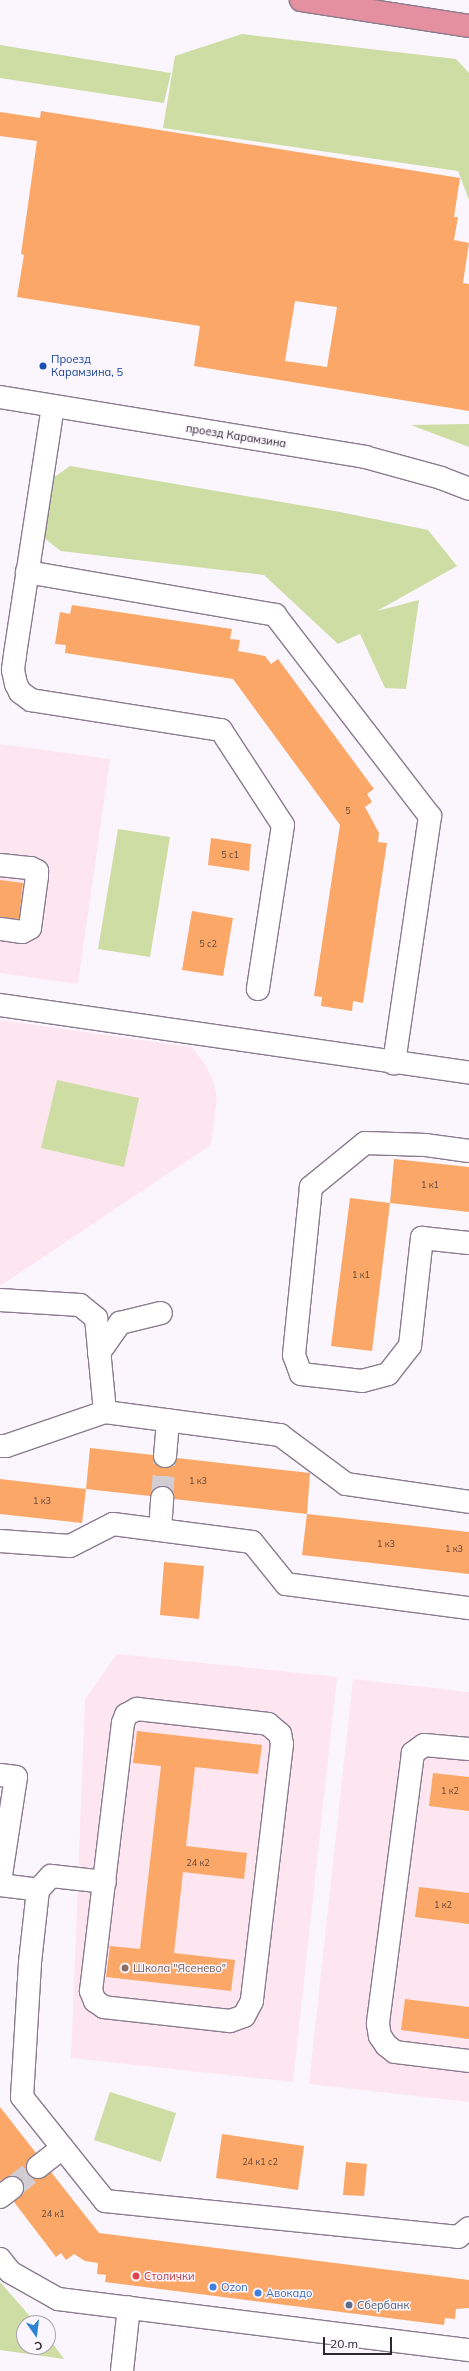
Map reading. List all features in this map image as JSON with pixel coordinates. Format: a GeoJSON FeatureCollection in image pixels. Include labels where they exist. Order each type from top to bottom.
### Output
{"type":"FeatureCollection","features":[{"type":"Feature","properties":{"kind":"highway"},"geometry":{"type":"LineString","coordinates":[[301,0],[469,26]]}},
{"type":"Feature","properties":{"kind":"street","name":"проезд Карамзина"},"geometry":{"type":"LineString","coordinates":[[0,397],[365,457],[441,478],[469,489]]}},
{"type":"Feature","properties":{"kind":"street"},"geometry":{"type":"LineString","coordinates":[[53,406],[27,572],[14,670],[16,684],[20,692],[31,700],[221,730],[283,825],[258,989]]}},
{"type":"Feature","properties":{"kind":"street"},"geometry":{"type":"LineString","coordinates":[[27,572],[275,615],[430,816],[394,1063]]}},
{"type":"Feature","properties":{"kind":"street"},"geometry":{"type":"LineString","coordinates":[[0,865],[31,868],[37,872],[37,876],[30,928],[22,932],[0,929]]}},
{"type":"Feature","properties":{"kind":"street"},"geometry":{"type":"LineString","coordinates":[[0,1005],[469,1074]]}},
{"type":"Feature","properties":{"kind":"street"},"geometry":{"type":"LineString","coordinates":[[469,1151],[426,1146],[365,1143],[311,1188],[294,1355],[301,1374],[362,1381],[388,1374],[410,1346],[422,1238],[469,1243]]}},
{"type":"Feature","properties":{"kind":"street"},"geometry":{"type":"LineString","coordinates":[[0,1300],[80,1305],[96,1318],[105,1412]]}},
{"type":"Feature","properties":{"kind":"street"},"geometry":{"type":"LineString","coordinates":[[99,1353],[120,1323],[161,1313]]}},
{"type":"Feature","properties":{"kind":"street"},"geometry":{"type":"LineString","coordinates":[[0,1446],[6,1446],[105,1412],[280,1435],[346,1484],[469,1502]]}},
{"type":"Feature","properties":{"kind":"street"},"geometry":{"type":"LineString","coordinates":[[165,1456],[168,1420]]}},
{"type":"Feature","properties":{"kind":"street"},"geometry":{"type":"LineString","coordinates":[[160,1530],[162,1498]]}},
{"type":"Feature","properties":{"kind":"street"},"geometry":{"type":"LineString","coordinates":[[0,1540],[70,1546],[113,1524],[252,1542],[286,1584],[469,1608]]}},
{"type":"Feature","properties":{"kind":"street"},"geometry":{"type":"LineString","coordinates":[[137,1710],[268,1724],[276,1728],[280,1734],[282,1744],[252,2001],[244,2016],[230,2021],[104,2007],[95,2000],[91,1991],[92,1979],[105,1882],[123,1722],[126,1716],[137,1710]]}},
{"type":"Feature","properties":{"kind":"street"},"geometry":{"type":"LineString","coordinates":[[469,1749],[424,1745],[413,1753],[378,2024],[380,2036],[386,2045],[395,2052],[469,2061]]}},
{"type":"Feature","properties":{"kind":"street"},"geometry":{"type":"LineString","coordinates":[[0,1775],[16,1777],[0,1883],[38,1890]]}},
{"type":"Feature","properties":{"kind":"street"},"geometry":{"type":"LineString","coordinates":[[105,1882],[51,1876],[38,1890],[30,1963],[22,2098],[105,2201],[458,2237],[469,2228]]}},
{"type":"Feature","properties":{"kind":"street"},"geometry":{"type":"LineString","coordinates":[[38,2167],[62,2148]]}},
{"type":"Feature","properties":{"kind":"street"},"geometry":{"type":"LineString","coordinates":[[0,2259],[10,2272],[58,2299],[469,2350]]}},
{"type":"Feature","properties":{"kind":"street"},"geometry":{"type":"LineString","coordinates":[[122,2371],[129,2307]]}},
{"type":"Feature","properties":{"kind":"shaded area"},"geometry":{"type":"Polygon","coordinates":[[[0,744],[110,759],[78,984],[0,973],[0,744]]]}},
{"type":"Feature","properties":{"kind":"shaded area"},"geometry":{"type":"Polygon","coordinates":[[[0,1020],[192,1047],[206,1066],[213,1080],[217,1098],[211,1145],[0,1286],[0,1020]]]}},
{"type":"Feature","properties":{"kind":"shaded area"},"geometry":{"type":"Polygon","coordinates":[[[117,1654],[337,1677],[293,2082],[71,2058],[85,1699],[117,1654]]]}},
{"type":"Feature","properties":{"kind":"shaded area"},"geometry":{"type":"Polygon","coordinates":[[[353,1679],[469,1692],[469,2102],[309,2084],[353,1679]]]}},
{"type":"Feature","properties":{"kind":"green space"},"geometry":{"type":"Polygon","coordinates":[[[242,34],[456,59],[469,73],[469,200],[458,171],[163,128],[175,56],[242,34]]]}},
{"type":"Feature","properties":{"kind":"green space"},"geometry":{"type":"Polygon","coordinates":[[[0,45],[171,73],[164,103],[0,78],[0,45]]]}},
{"type":"Feature","properties":{"kind":"green space"},"geometry":{"type":"Polygon","coordinates":[[[469,424],[469,447],[411,425],[469,424]]]}},
{"type":"Feature","properties":{"kind":"green space"},"geometry":{"type":"Polygon","coordinates":[[[70,466],[340,512],[428,530],[457,566],[377,611],[419,600],[406,689],[385,688],[360,634],[338,644],[264,575],[61,551],[44,538],[53,478],[70,466]]]}},
{"type":"Feature","properties":{"kind":"green space"},"geometry":{"type":"Polygon","coordinates":[[[118,829],[170,837],[150,957],[98,949],[118,829]]]}},
{"type":"Feature","properties":{"kind":"green space"},"geometry":{"type":"Polygon","coordinates":[[[57,1080],[139,1098],[124,1167],[41,1148],[57,1080]]]}},
{"type":"Feature","properties":{"kind":"green space"},"geometry":{"type":"Polygon","coordinates":[[[110,2092],[176,2113],[161,2162],[94,2140],[110,2092]]]}},
{"type":"Feature","properties":{"kind":"green space"},"geometry":{"type":"Polygon","coordinates":[[[0,2282],[29,2315],[16,2315],[16,2352],[0,2350],[0,2282]]]}},
{"type":"Feature","properties":{"kind":"green space"},"geometry":{"type":"Polygon","coordinates":[[[56,2348],[64,2359],[36,2355],[56,2355],[56,2348]]]}},
{"type":"Feature","properties":{"kind":"building"},"geometry":{"type":"Polygon","coordinates":[[[41,111],[460,178],[454,217],[458,217],[454,240],[469,243],[463,283],[469,284],[469,411],[194,366],[200,326],[17,297],[24,255],[21,254],[37,141],[0,136],[0,112],[40,118],[41,111]],[[295,301],[285,361],[327,367],[337,307],[295,301]]]}},
{"type":"Feature","properties":{"kind":"building"},"geometry":{"type":"Polygon","coordinates":[[[72,605],[232,629],[230,639],[240,640],[238,651],[265,656],[271,664],[278,659],[374,789],[367,794],[372,802],[365,807],[379,833],[378,842],[387,843],[363,1003],[353,1001],[352,1011],[321,1006],[322,997],[314,996],[340,825],[233,679],[65,653],[66,645],[55,644],[60,612],[70,614],[72,605]]]}},
{"type":"Feature","properties":{"kind":"building"},"geometry":{"type":"Polygon","coordinates":[[[211,838],[251,844],[249,871],[208,865],[211,838]]]}},
{"type":"Feature","properties":{"kind":"building"},"geometry":{"type":"Polygon","coordinates":[[[0,880],[23,883],[19,919],[0,917],[0,880]]]}},
{"type":"Feature","properties":{"kind":"building"},"geometry":{"type":"Polygon","coordinates":[[[192,911],[233,918],[223,976],[182,970],[192,911]]]}},
{"type":"Feature","properties":{"kind":"building"},"geometry":{"type":"Polygon","coordinates":[[[394,1159],[469,1167],[469,1212],[390,1203],[394,1159]]]}},
{"type":"Feature","properties":{"kind":"building"},"geometry":{"type":"Polygon","coordinates":[[[350,1198],[390,1203],[372,1351],[331,1346],[350,1198]]]}},
{"type":"Feature","properties":{"kind":"building"},"geometry":{"type":"Polygon","coordinates":[[[90,1448],[153,1455],[154,1462],[164,1468],[171,1467],[177,1458],[310,1473],[307,1514],[174,1499],[173,1492],[163,1486],[156,1487],[150,1496],[86,1489],[90,1448]]]}},
{"type":"Feature","properties":{"kind":"building"},"geometry":{"type":"Polygon","coordinates":[[[0,1479],[86,1489],[82,1523],[0,1514],[0,1479]]]}},
{"type":"Feature","properties":{"kind":"building"},"geometry":{"type":"Polygon","coordinates":[[[307,1514],[469,1532],[469,1574],[302,1555],[307,1514]]]}},
{"type":"Feature","properties":{"kind":"building"},"geometry":{"type":"Polygon","coordinates":[[[164,1562],[204,1566],[199,1619],[160,1615],[164,1562]]]}},
{"type":"Feature","properties":{"kind":"building"},"geometry":{"type":"Polygon","coordinates":[[[137,1731],[262,1745],[258,1774],[195,1767],[186,1846],[247,1853],[244,1879],[183,1872],[174,1953],[235,1960],[231,1991],[106,1977],[110,1946],[140,1949],[161,1766],[133,1763],[137,1731]]]}},
{"type":"Feature","properties":{"kind":"building"},"geometry":{"type":"Polygon","coordinates":[[[433,1773],[469,1777],[469,1811],[429,1806],[433,1773]]]}},
{"type":"Feature","properties":{"kind":"building"},"geometry":{"type":"Polygon","coordinates":[[[419,1887],[469,1893],[469,1924],[415,1917],[419,1887]]]}},
{"type":"Feature","properties":{"kind":"building"},"geometry":{"type":"Polygon","coordinates":[[[405,1999],[469,2007],[469,2039],[401,2030],[405,1999]]]}},
{"type":"Feature","properties":{"kind":"building"},"geometry":{"type":"Polygon","coordinates":[[[0,2107],[36,2153],[26,2163],[28,2174],[33,2178],[39,2179],[51,2172],[99,2233],[469,2280],[469,2308],[456,2309],[455,2319],[445,2318],[444,2325],[105,2282],[106,2275],[97,2274],[98,2263],[85,2261],[74,2254],[66,2260],[61,2253],[56,2257],[14,2202],[24,2193],[22,2180],[11,2176],[0,2181],[0,2107]]]}},
{"type":"Feature","properties":{"kind":"building"},"geometry":{"type":"Polygon","coordinates":[[[222,2134],[304,2146],[298,2190],[216,2178],[222,2134]]]}},
{"type":"Feature","properties":{"kind":"building"},"geometry":{"type":"Polygon","coordinates":[[[346,2162],[367,2164],[364,2196],[343,2195],[346,2162]]]}},
{"type":"Feature","properties":{"kind":"tunnel"},"geometry":{"type":"LineString","coordinates":[[162,1498],[165,1456]]}},
{"type":"Feature","properties":{"kind":"tunnel"},"geometry":{"type":"LineString","coordinates":[[12,2188],[38,2167]]}},
{"type":"Feature","properties":{"kind":"place","name":"Проезд Карамзина, 5"},"geometry":{"type":"Point","coordinates":[43,366]}},
{"type":"Feature","properties":{"kind":"place","name":"Школа \"Ясенево\""},"geometry":{"type":"Point","coordinates":[125,1968]}},
{"type":"Feature","properties":{"kind":"place","name":"Столички"},"geometry":{"type":"Point","coordinates":[136,2276]}},
{"type":"Feature","properties":{"kind":"place","name":"Ozon"},"geometry":{"type":"Point","coordinates":[213,2287]}},
{"type":"Feature","properties":{"kind":"place","name":"Авокадо"},"geometry":{"type":"Point","coordinates":[258,2293]}},
{"type":"Feature","properties":{"kind":"place","name":"Сбербанк"},"geometry":{"type":"Point","coordinates":[349,2305]}}]}
